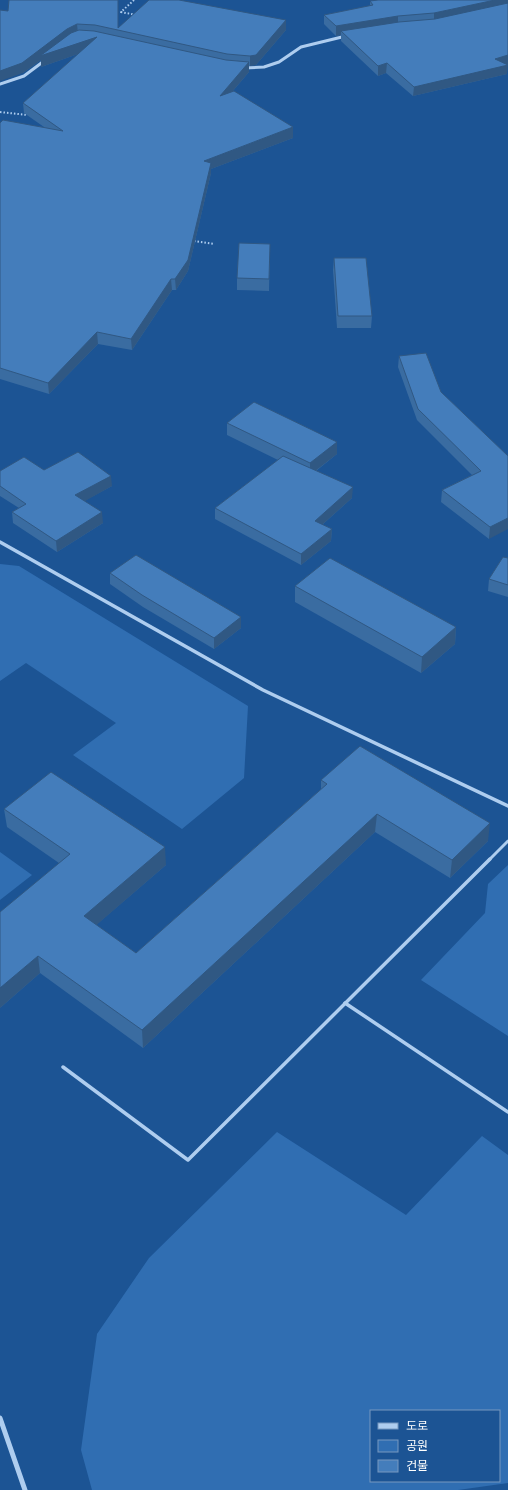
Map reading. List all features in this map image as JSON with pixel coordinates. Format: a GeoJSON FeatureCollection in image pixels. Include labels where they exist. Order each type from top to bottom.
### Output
{"type":"FeatureCollection","features":[{"type":"Feature","properties":{"kind":"street"},"geometry":{"type":"LineString","coordinates":[[242,68],[264,67],[279,62],[301,47],[351,36]]}},
{"type":"Feature","properties":{"kind":"street"},"geometry":{"type":"LineString","coordinates":[[0,84],[24,76],[47,58]]}},
{"type":"Feature","properties":{"kind":"street"},"geometry":{"type":"LineString","coordinates":[[0,542],[263,690],[508,806]]}},
{"type":"Feature","properties":{"kind":"street"},"geometry":{"type":"LineString","coordinates":[[0,1418],[26,1490]]}},
{"type":"Feature","properties":{"kind":"lane"},"geometry":{"type":"LineString","coordinates":[[63,1067],[188,1160],[508,841]]}},
{"type":"Feature","properties":{"kind":"lane"},"geometry":{"type":"LineString","coordinates":[[345,1003],[508,1112]]}},
{"type":"Feature","properties":{"kind":"path"},"geometry":{"type":"LineString","coordinates":[[134,0],[121,12],[143,17]]}},
{"type":"Feature","properties":{"kind":"path"},"geometry":{"type":"LineString","coordinates":[[0,112],[30,115]]}},
{"type":"Feature","properties":{"kind":"path"},"geometry":{"type":"LineString","coordinates":[[191,240],[214,244]]}},
{"type":"Feature","properties":{"kind":"green space"},"geometry":{"type":"Polygon","coordinates":[[[0,564],[19,566],[248,706],[244,778],[182,829],[73,755],[116,723],[26,663],[0,681],[0,564]]]}},
{"type":"Feature","properties":{"kind":"green space"},"geometry":{"type":"Polygon","coordinates":[[[0,852],[32,875],[0,900],[0,852]]]}},
{"type":"Feature","properties":{"kind":"green space"},"geometry":{"type":"Polygon","coordinates":[[[508,865],[508,1036],[421,980],[485,913],[488,884],[508,865]]]}},
{"type":"Feature","properties":{"kind":"green space"},"geometry":{"type":"Polygon","coordinates":[[[277,1132],[406,1215],[482,1136],[508,1155],[508,1483],[458,1490],[92,1490],[81,1450],[97,1334],[149,1258],[277,1132]]]}},
{"type":"Feature","properties":{"kind":"building"},"geometry":{"type":"Polygon","coordinates":[[[9,0],[118,0],[118,28],[149,0],[179,0],[286,20],[256,55],[250,56],[227,54],[95,25],[77,24],[67,29],[22,63],[0,71],[0,10],[8,11],[9,0]]]}},
{"type":"Feature","properties":{"kind":"building"},"geometry":{"type":"Polygon","coordinates":[[[495,0],[434,13],[398,16],[336,26],[324,15],[373,5],[370,1],[495,0]]]}},
{"type":"Feature","properties":{"kind":"building"},"geometry":{"type":"Polygon","coordinates":[[[508,3],[508,55],[495,59],[508,65],[414,87],[387,63],[378,66],[341,31],[399,22],[435,19],[508,3]]]}},
{"type":"Feature","properties":{"kind":"building"},"geometry":{"type":"Polygon","coordinates":[[[79,30],[94,31],[226,60],[249,62],[220,96],[234,91],[293,127],[204,161],[211,163],[188,260],[175,279],[171,279],[131,339],[97,332],[48,383],[0,368],[0,123],[3,120],[63,131],[23,103],[97,37],[40,56],[71,33],[79,30]]]}},
{"type":"Feature","properties":{"kind":"building"},"geometry":{"type":"Polygon","coordinates":[[[239,243],[270,244],[269,279],[237,278],[239,243]]]}},
{"type":"Feature","properties":{"kind":"building"},"geometry":{"type":"Polygon","coordinates":[[[334,258],[366,258],[372,316],[338,316],[334,258]]]}},
{"type":"Feature","properties":{"kind":"building"},"geometry":{"type":"Polygon","coordinates":[[[426,353],[441,392],[508,456],[508,518],[490,527],[442,490],[481,471],[418,409],[399,356],[426,353]]]}},
{"type":"Feature","properties":{"kind":"building"},"geometry":{"type":"Polygon","coordinates":[[[254,402],[337,442],[310,463],[227,423],[254,402]]]}},
{"type":"Feature","properties":{"kind":"building"},"geometry":{"type":"Polygon","coordinates":[[[78,452],[111,476],[75,495],[102,512],[56,541],[12,512],[26,504],[0,486],[0,471],[24,457],[44,470],[78,452]]]}},
{"type":"Feature","properties":{"kind":"building"},"geometry":{"type":"Polygon","coordinates":[[[283,456],[353,487],[315,521],[332,529],[301,554],[215,508],[283,456]]]}},
{"type":"Feature","properties":{"kind":"building"},"geometry":{"type":"Polygon","coordinates":[[[136,555],[241,617],[214,638],[142,595],[110,573],[136,555]]]}},
{"type":"Feature","properties":{"kind":"building"},"geometry":{"type":"Polygon","coordinates":[[[503,557],[508,558],[508,585],[489,579],[503,557]]]}},
{"type":"Feature","properties":{"kind":"building"},"geometry":{"type":"Polygon","coordinates":[[[330,558],[456,627],[422,657],[295,586],[330,558]]]}},
{"type":"Feature","properties":{"kind":"building"},"geometry":{"type":"Polygon","coordinates":[[[360,746],[490,823],[452,860],[377,814],[142,1030],[38,956],[0,988],[0,912],[70,854],[4,809],[51,772],[165,847],[84,916],[136,953],[327,784],[321,780],[360,746]]]}}]}
